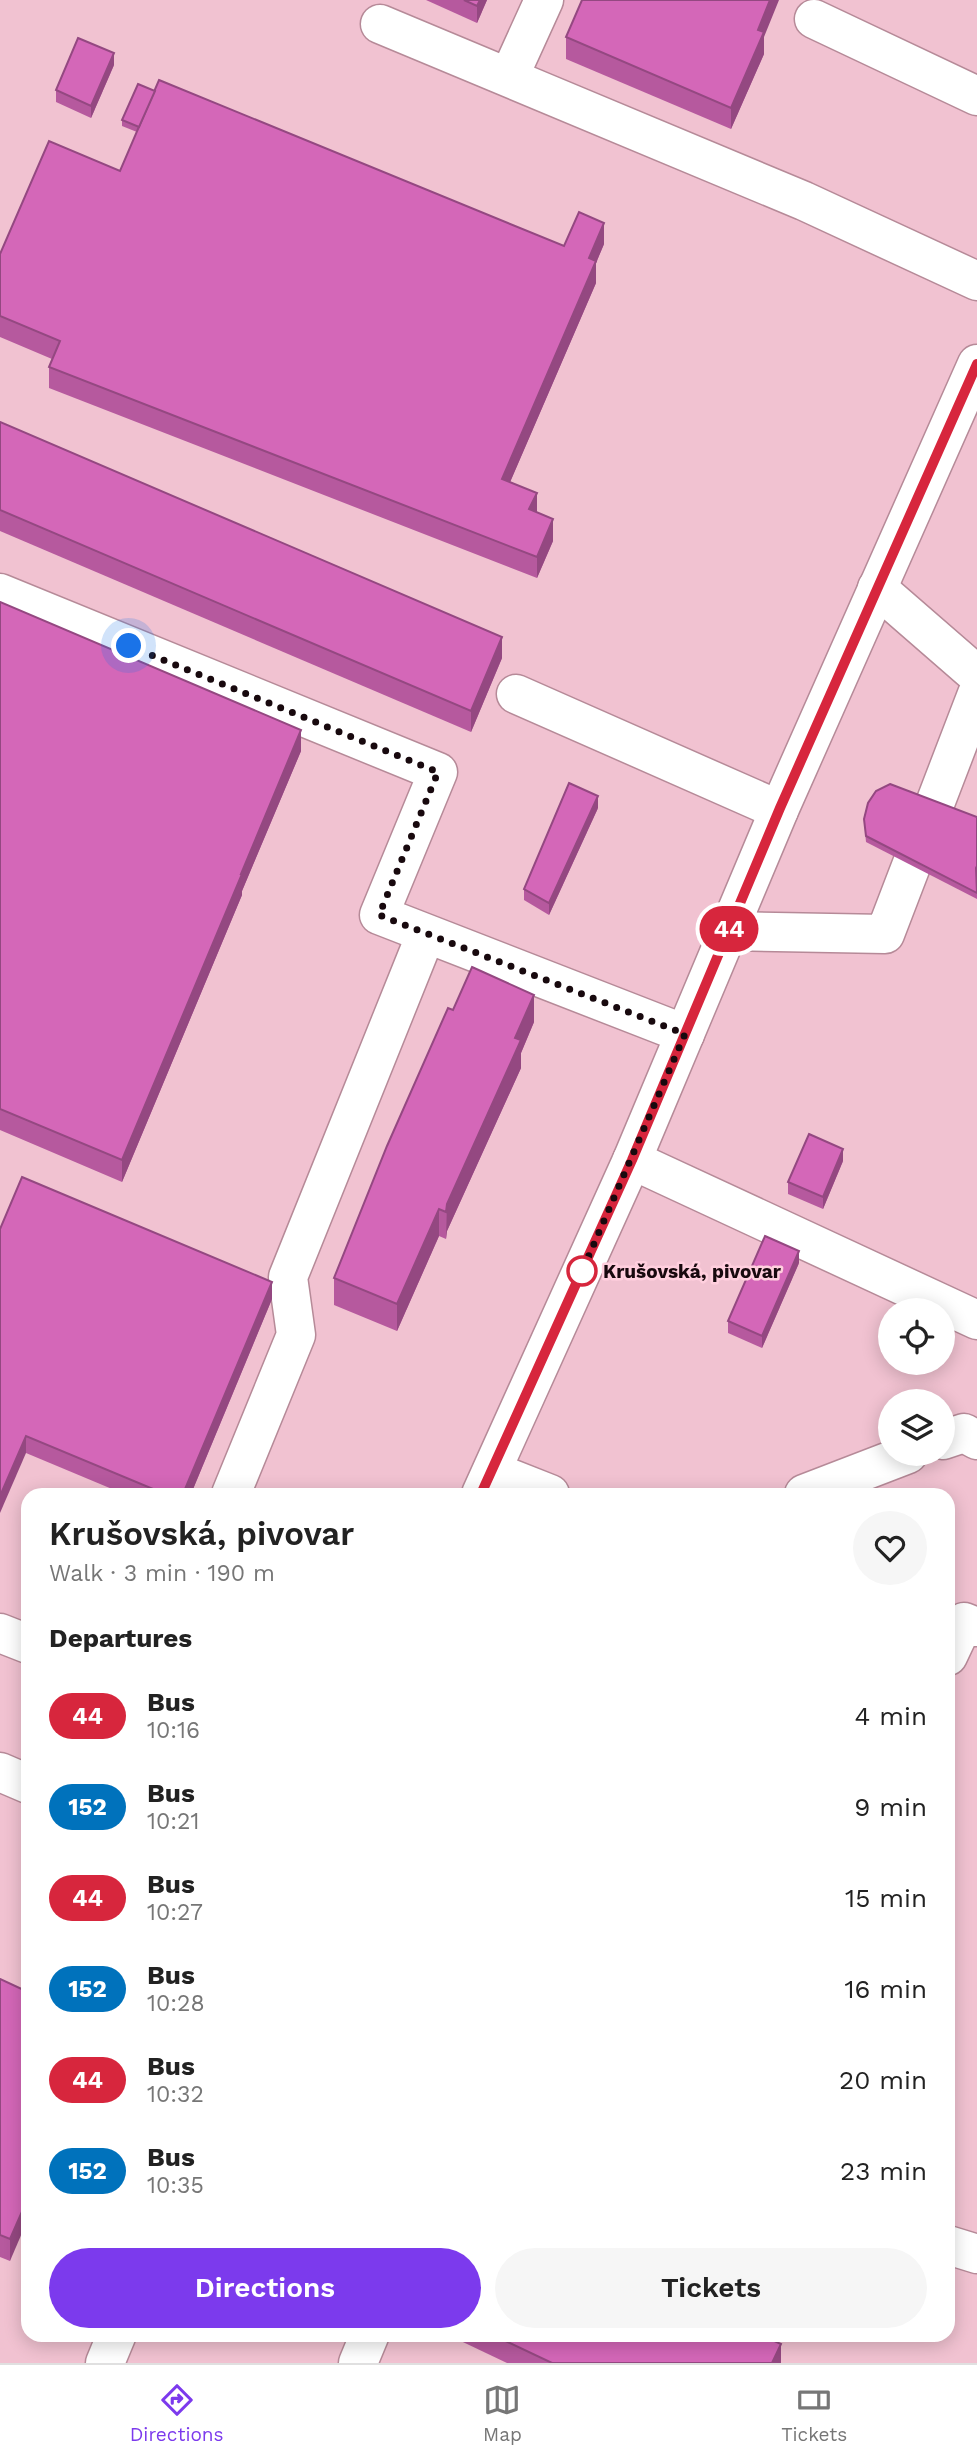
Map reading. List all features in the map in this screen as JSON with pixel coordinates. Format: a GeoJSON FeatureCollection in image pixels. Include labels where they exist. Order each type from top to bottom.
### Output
{"type":"FeatureCollection","features":[{"type":"Feature","properties":{"kind":"main road"},"geometry":{"type":"LineString","coordinates":[[509,77],[544,0]]}},
{"type":"Feature","properties":{"kind":"main road"},"geometry":{"type":"LineString","coordinates":[[814,19],[977,96]]}},
{"type":"Feature","properties":{"kind":"main road"},"geometry":{"type":"LineString","coordinates":[[380,24],[804,201],[977,281]]}},
{"type":"Feature","properties":{"kind":"main road"},"geometry":{"type":"LineString","coordinates":[[516,1488],[487,1483],[632,1160],[779,810],[975,371]]}},
{"type":"Feature","properties":{"kind":"main road"},"geometry":{"type":"LineString","coordinates":[[877,588],[977,675]]}},
{"type":"Feature","properties":{"kind":"main road"},"geometry":{"type":"LineString","coordinates":[[0,593],[438,772],[379,915],[685,1034]]}},
{"type":"Feature","properties":{"kind":"main road"},"geometry":{"type":"LineString","coordinates":[[516,694],[779,810]]}},
{"type":"Feature","properties":{"kind":"main road"},"geometry":{"type":"LineString","coordinates":[[728,931],[886,934],[977,694]]}},
{"type":"Feature","properties":{"kind":"main road"},"geometry":{"type":"LineString","coordinates":[[233,1488],[296,1335],[288,1277],[426,934]]}},
{"type":"Feature","properties":{"kind":"main road"},"geometry":{"type":"LineString","coordinates":[[632,1160],[977,1320]]}},
{"type":"Feature","properties":{"kind":"main road"},"geometry":{"type":"LineString","coordinates":[[955,1436],[964,1433],[977,1440]]}},
{"type":"Feature","properties":{"kind":"main road"},"geometry":{"type":"LineString","coordinates":[[820,1488],[878,1466]]}},
{"type":"Feature","properties":{"kind":"main road"},"geometry":{"type":"LineString","coordinates":[[955,1641],[964,1622],[977,1627]]}},
{"type":"Feature","properties":{"kind":"main road"},"geometry":{"type":"LineString","coordinates":[[0,1633],[21,1641]]}},
{"type":"Feature","properties":{"kind":"main road"},"geometry":{"type":"LineString","coordinates":[[0,1772],[21,1781]]}},
{"type":"Feature","properties":{"kind":"main road"},"geometry":{"type":"LineString","coordinates":[[955,2247],[977,2254]]}},
{"type":"Feature","properties":{"kind":"main road"},"geometry":{"type":"LineString","coordinates":[[105,2363],[114,2342]]}},
{"type":"Feature","properties":{"kind":"main road"},"geometry":{"type":"LineString","coordinates":[[358,2363],[367,2342]]}},
{"type":"Feature","properties":{"kind":"building"},"geometry":{"type":"Polygon","coordinates":[[[464,0],[480,0],[477,6],[464,0]]]}},
{"type":"Feature","properties":{"kind":"building"},"geometry":{"type":"Polygon","coordinates":[[[582,0],[770,0],[758,30],[764,32],[731,108],[566,37],[582,0]]]}},
{"type":"Feature","properties":{"kind":"building"},"geometry":{"type":"Polygon","coordinates":[[[78,38],[114,53],[91,106],[56,90],[78,38]]]}},
{"type":"Feature","properties":{"kind":"building"},"geometry":{"type":"Polygon","coordinates":[[[159,80],[564,246],[579,212],[604,223],[589,258],[596,261],[502,479],[537,493],[529,509],[553,519],[537,557],[49,367],[60,341],[0,316],[0,254],[49,141],[120,171],[159,80]]]}},
{"type":"Feature","properties":{"kind":"building"},"geometry":{"type":"Polygon","coordinates":[[[138,84],[155,91],[139,127],[122,120],[138,84]]]}},
{"type":"Feature","properties":{"kind":"building"},"geometry":{"type":"Polygon","coordinates":[[[0,422],[502,637],[471,711],[0,510],[0,422]]]}},
{"type":"Feature","properties":{"kind":"building"},"geometry":{"type":"Polygon","coordinates":[[[0,602],[301,730],[122,1160],[0,1109],[0,602]]]}},
{"type":"Feature","properties":{"kind":"building"},"geometry":{"type":"Polygon","coordinates":[[[569,783],[598,796],[549,903],[524,889],[569,783]]]}},
{"type":"Feature","properties":{"kind":"building"},"geometry":{"type":"Polygon","coordinates":[[[890,784],[977,817],[977,893],[866,836],[864,819],[868,803],[876,791],[890,784]]]}},
{"type":"Feature","properties":{"kind":"building"},"geometry":{"type":"Polygon","coordinates":[[[472,967],[534,995],[515,1038],[521,1040],[447,1204],[446,1212],[439,1209],[397,1304],[334,1278],[387,1146],[448,1008],[453,1010],[472,967]]]}},
{"type":"Feature","properties":{"kind":"building"},"geometry":{"type":"Polygon","coordinates":[[[809,1134],[843,1149],[823,1197],[788,1182],[809,1134]]]}},
{"type":"Feature","properties":{"kind":"building"},"geometry":{"type":"Polygon","coordinates":[[[22,1177],[272,1282],[186,1488],[151,1488],[26,1436],[0,1496],[0,1229],[22,1177]]]}},
{"type":"Feature","properties":{"kind":"building"},"geometry":{"type":"Polygon","coordinates":[[[765,1236],[799,1251],[762,1336],[728,1321],[765,1236]]]}},
{"type":"Feature","properties":{"kind":"building"},"geometry":{"type":"Polygon","coordinates":[[[0,1979],[21,1989],[21,2214],[10,2239],[0,2235],[0,1979]]]}},
{"type":"Feature","properties":{"kind":"building"},"geometry":{"type":"Polygon","coordinates":[[[508,2342],[781,2344],[772,2363],[552,2363],[508,2342]]]}},
{"type":"Feature","properties":{"kind":"bus line","name":"44"},"geometry":{"type":"LineString","coordinates":[[484,1488],[632,1160],[780,808],[977,364]]}},
{"type":"Feature","properties":{"kind":"place","name":"Krušovská, pivovar"},"geometry":{"type":"Point","coordinates":[582,1271]}},
{"type":"Feature","properties":{"kind":"route"},"geometry":{"type":"LineString","coordinates":[[129,646],[438,772],[379,915],[685,1034],[580,1276],[582,1271]]}}]}
